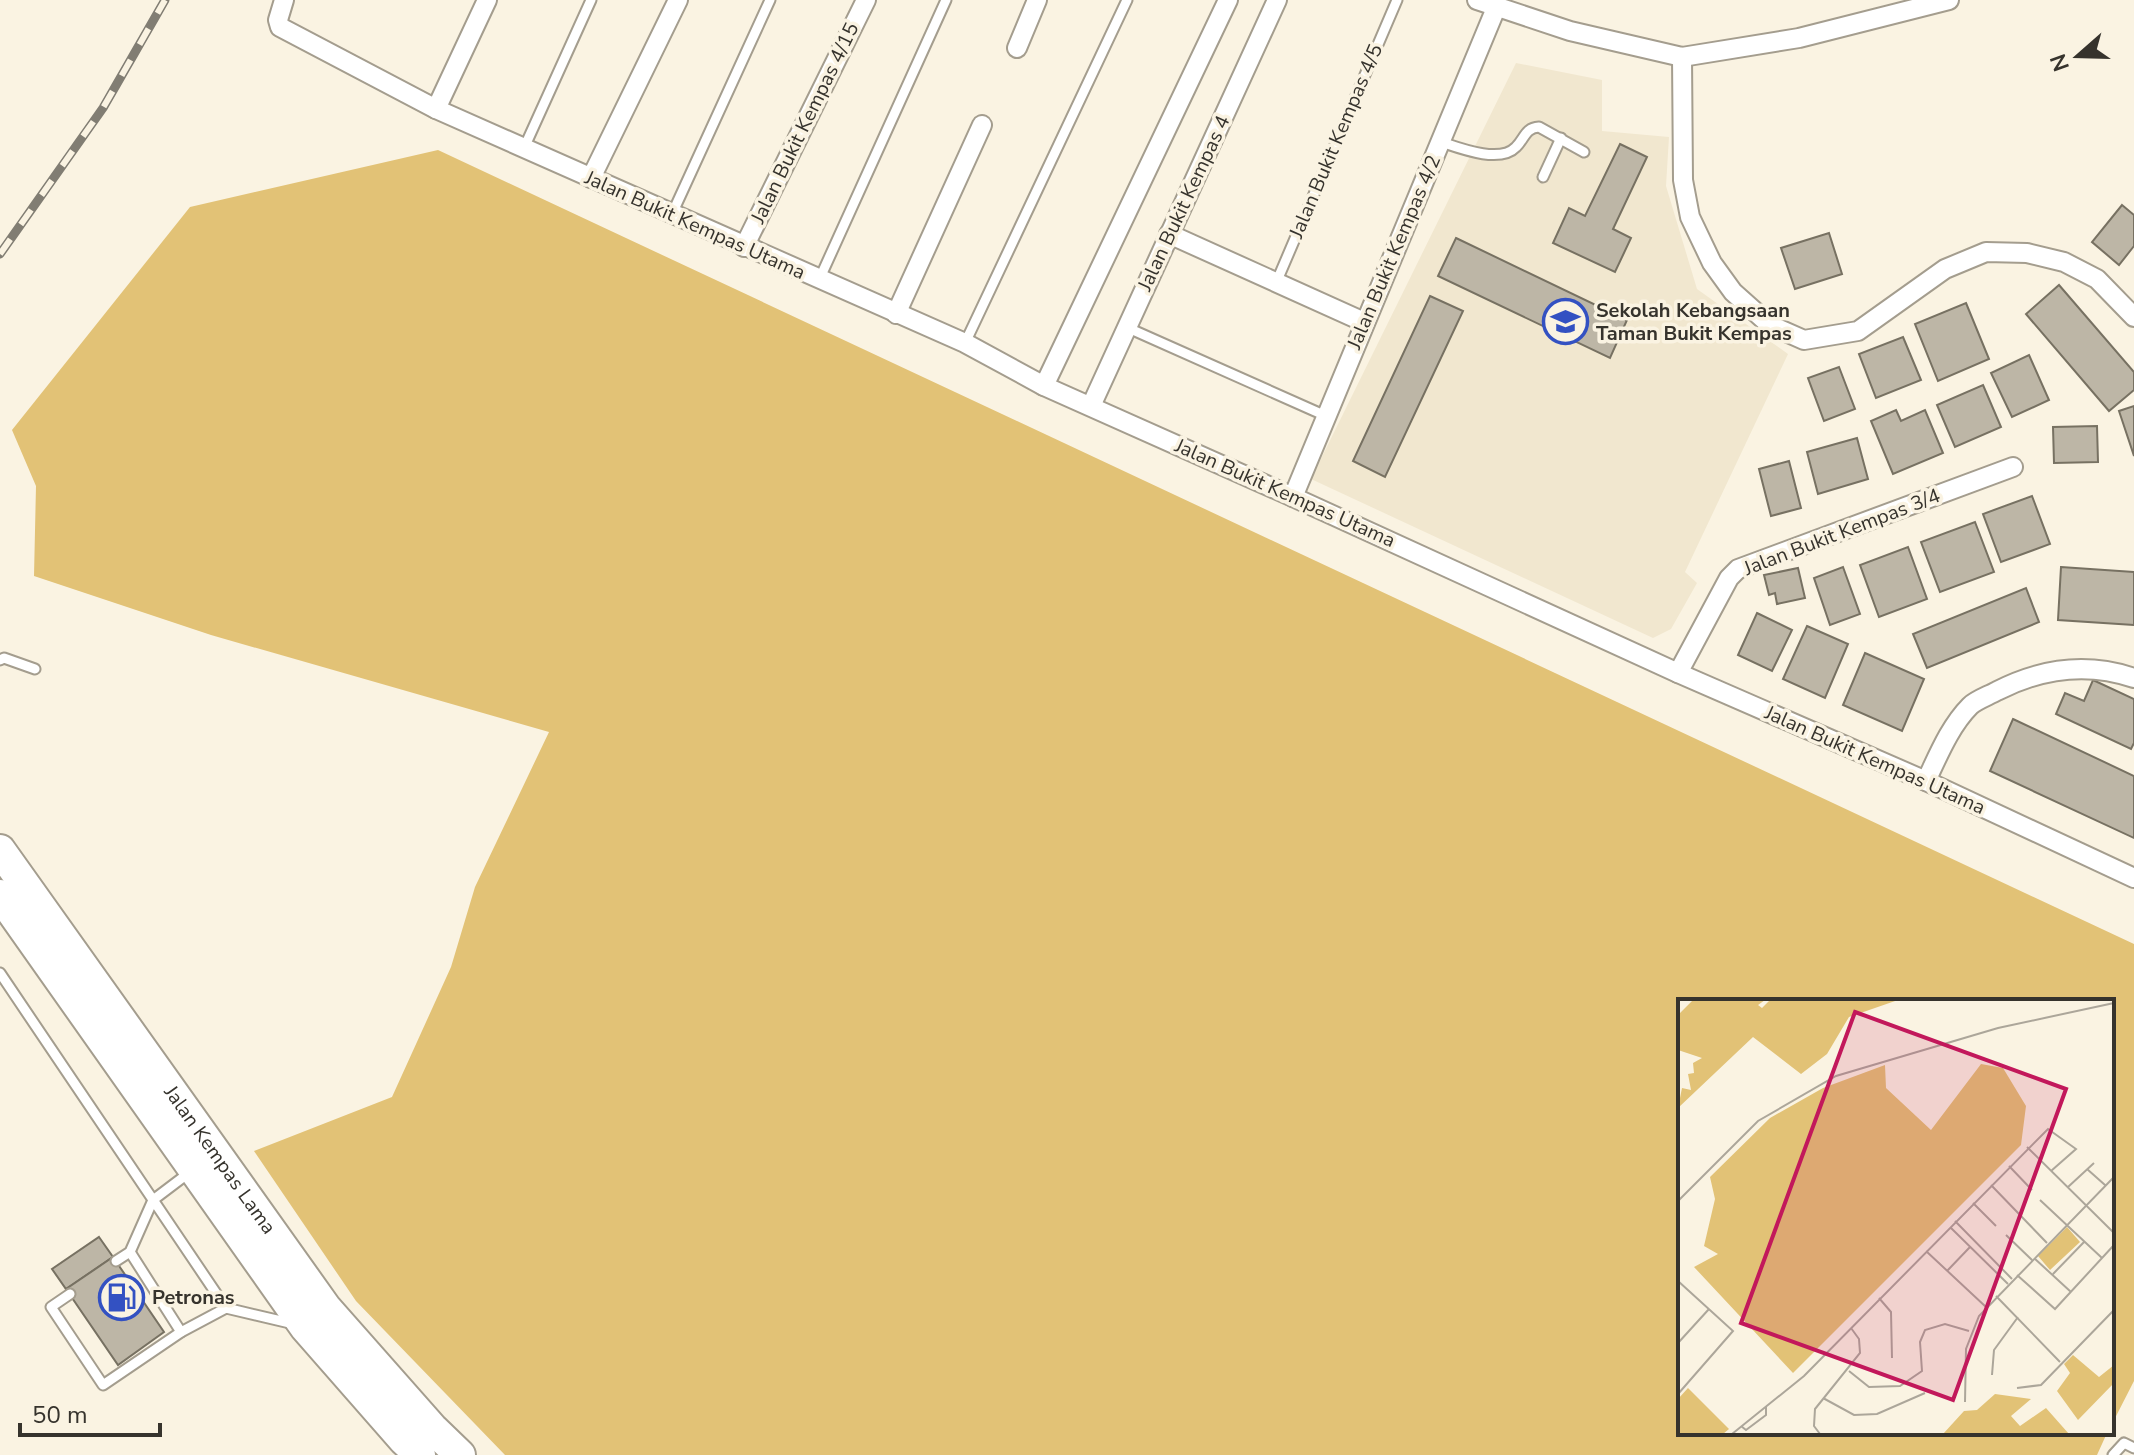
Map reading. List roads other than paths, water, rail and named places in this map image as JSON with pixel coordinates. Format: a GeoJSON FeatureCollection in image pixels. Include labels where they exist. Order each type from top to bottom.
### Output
{"type":"FeatureCollection","features":[{"type":"Feature","properties":{"kind":"main road","name":"Jalan Kempas Lama"},"geometry":{"type":"LineString","coordinates":[[0,850],[326,1308],[432,1428],[460,1455]]}},
{"type":"Feature","properties":{"kind":"main road","name":"Jalan Kempas Lama"},"geometry":{"type":"LineString","coordinates":[[0,895],[305,1327],[420,1455]]}},
{"type":"Feature","properties":{"kind":"street","name":"Jalan Bukit Kempas Utama"},"geometry":{"type":"LineString","coordinates":[[284,0],[278,20],[280,27],[436,109],[965,343],[1044,386],[1678,673],[1926,781],[2134,878]]}},
{"type":"Feature","properties":{"kind":"street"},"geometry":{"type":"LineString","coordinates":[[436,109],[487,0]]}},
{"type":"Feature","properties":{"kind":"street"},"geometry":{"type":"LineString","coordinates":[[591,178],[678,0]]}},
{"type":"Feature","properties":{"kind":"street","name":"Jalan Bukit Kempas 4/15"},"geometry":{"type":"LineString","coordinates":[[744,247],[866,0]]}},
{"type":"Feature","properties":{"kind":"street"},"geometry":{"type":"LineString","coordinates":[[1017,48],[1037,0]]}},
{"type":"Feature","properties":{"kind":"street"},"geometry":{"type":"LineString","coordinates":[[1044,386],[1228,0]]}},
{"type":"Feature","properties":{"kind":"street","name":"Jalan Bukit Kempas 4"},"geometry":{"type":"LineString","coordinates":[[1091,406],[1277,0]]}},
{"type":"Feature","properties":{"kind":"street"},"geometry":{"type":"LineString","coordinates":[[1477,0],[1570,31],[1682,57],[1799,38],[1949,0]]}},
{"type":"Feature","properties":{"kind":"street","name":"Jalan Bukit Kempas 4/2"},"geometry":{"type":"LineString","coordinates":[[1293,497],[1496,8]]}},
{"type":"Feature","properties":{"kind":"street"},"geometry":{"type":"LineString","coordinates":[[1682,57],[1683,180],[1690,217],[1712,263],[1733,292],[1770,325],[1804,340],[1858,331],[1945,269],[1986,252],[2027,253],[2064,262],[2097,279],[2134,317]]}},
{"type":"Feature","properties":{"kind":"street"},"geometry":{"type":"LineString","coordinates":[[896,314],[982,125]]}},
{"type":"Feature","properties":{"kind":"street"},"geometry":{"type":"LineString","coordinates":[[1169,234],[1364,322]]}},
{"type":"Feature","properties":{"kind":"street","name":"Jalan Bukit Kempas 3/4"},"geometry":{"type":"LineString","coordinates":[[1678,673],[1729,578],[1738,569],[2013,467]]}},
{"type":"Feature","properties":{"kind":"street"},"geometry":{"type":"LineString","coordinates":[[1926,781],[1952,730],[1971,705],[2014,683],[2053,669],[2114,671],[2134,678]]}},
{"type":"Feature","properties":{"kind":"lane"},"geometry":{"type":"LineString","coordinates":[[524,148],[591,0]]}},
{"type":"Feature","properties":{"kind":"lane"},"geometry":{"type":"LineString","coordinates":[[672,214],[770,0]]}},
{"type":"Feature","properties":{"kind":"lane"},"geometry":{"type":"LineString","coordinates":[[819,280],[946,0]]}},
{"type":"Feature","properties":{"kind":"lane"},"geometry":{"type":"LineString","coordinates":[[965,343],[1127,0]]}},
{"type":"Feature","properties":{"kind":"lane","name":"Jalan Bukit Kempas 4/5"},"geometry":{"type":"LineString","coordinates":[[1276,283],[1397,0]]}},
{"type":"Feature","properties":{"kind":"lane"},"geometry":{"type":"LineString","coordinates":[[1441,142],[1475,154],[1510,152],[1534,127],[1544,128],[1584,152]]}},
{"type":"Feature","properties":{"kind":"lane"},"geometry":{"type":"LineString","coordinates":[[1543,177],[1561,138]]}},
{"type":"Feature","properties":{"kind":"lane"},"geometry":{"type":"LineString","coordinates":[[1126,327],[1326,416]]}},
{"type":"Feature","properties":{"kind":"lane"},"geometry":{"type":"LineString","coordinates":[[0,660],[4,658],[35,669]]}},
{"type":"Feature","properties":{"kind":"lane"},"geometry":{"type":"LineString","coordinates":[[0,973],[226,1308]]}},
{"type":"Feature","properties":{"kind":"lane"},"geometry":{"type":"LineString","coordinates":[[116,1261],[130,1252],[153,1200],[194,1169]]}},
{"type":"Feature","properties":{"kind":"lane"},"geometry":{"type":"LineString","coordinates":[[130,1252],[181,1332]]}},
{"type":"Feature","properties":{"kind":"lane"},"geometry":{"type":"LineString","coordinates":[[70,1294],[51,1307],[103,1385],[181,1332],[226,1308],[305,1327]]}},
{"type":"Feature","properties":{"kind":"lane"},"geometry":{"type":"LineString","coordinates":[[2113,1455],[2124,1443],[2134,1448]]}},
{"type":"Feature","properties":{"kind":"railway"},"geometry":{"type":"LineString","coordinates":[[0,254],[103,108],[165,0]]}},
{"type":"Feature","properties":{"kind":"place","name":"Sekolah Kebangsaan Taman Bukit Kempas"},"geometry":{"type":"Point","coordinates":[1565,321]}},
{"type":"Feature","properties":{"kind":"place","name":"Petronas"},"geometry":{"type":"Point","coordinates":[121,1297]}}]}
